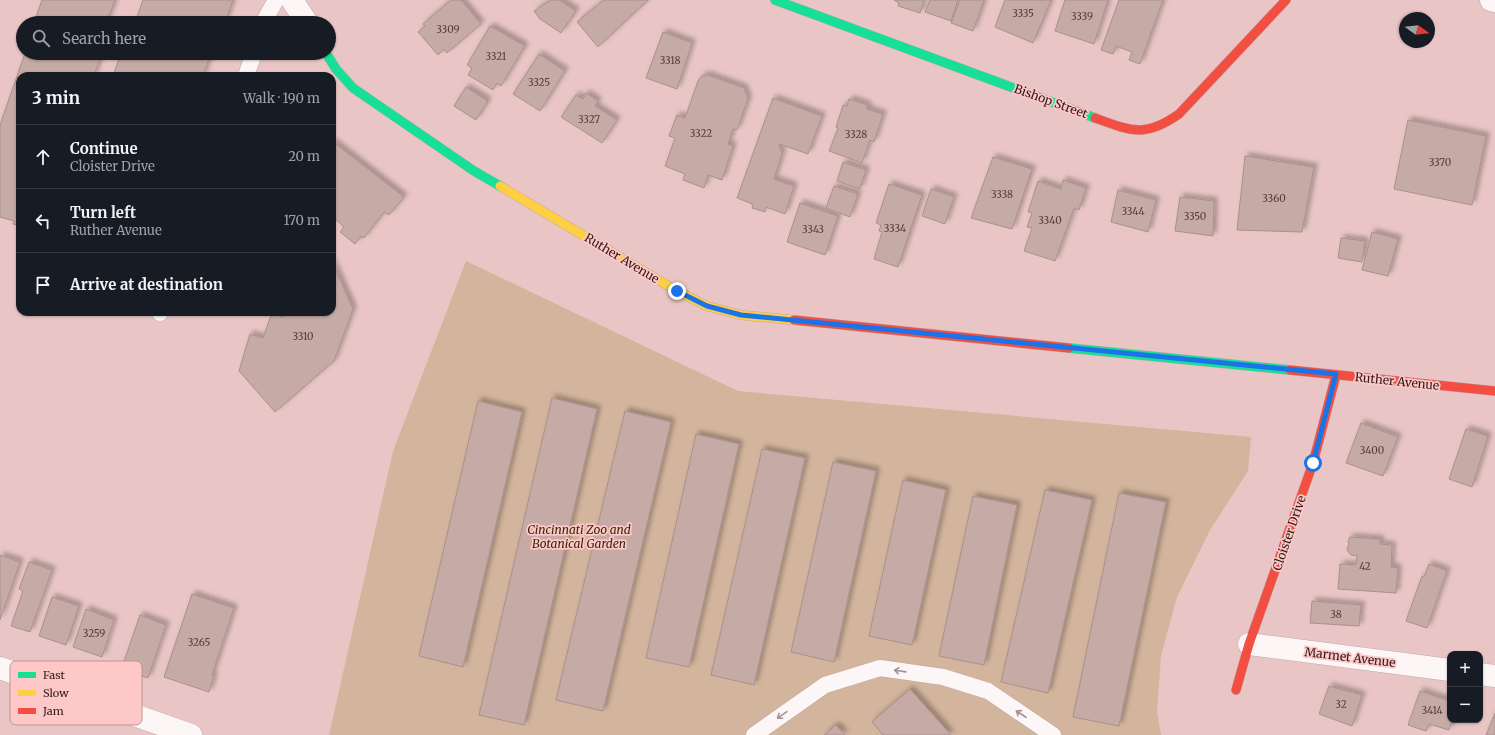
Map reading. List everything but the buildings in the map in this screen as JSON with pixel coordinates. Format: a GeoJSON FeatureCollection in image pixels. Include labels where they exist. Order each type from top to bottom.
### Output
{"type":"FeatureCollection","features":[{"type":"Feature","properties":{"kind":"street"},"geometry":{"type":"LineString","coordinates":[[292,0],[302,16]]}},
{"type":"Feature","properties":{"kind":"street","name":"Bishop Street"},"geometry":{"type":"LineString","coordinates":[[775,0],[1128,130],[1147,130],[1164,125],[1179,114],[1286,0]]}},
{"type":"Feature","properties":{"kind":"street"},"geometry":{"type":"LineString","coordinates":[[1491,0],[1495,1]]}},
{"type":"Feature","properties":{"kind":"street","name":"Ruther Avenue"},"geometry":{"type":"LineString","coordinates":[[330,60],[336,69],[354,88],[474,171],[677,291],[707,306],[741,315],[1495,391]]}},
{"type":"Feature","properties":{"kind":"street","name":"Cloister Drive"},"geometry":{"type":"LineString","coordinates":[[1236,690],[1250,644],[1313,463],[1336,374]]}},
{"type":"Feature","properties":{"kind":"street","name":"Marmet Avenue"},"geometry":{"type":"LineString","coordinates":[[1250,644],[1447,670]]}},
{"type":"Feature","properties":{"kind":"street"},"geometry":{"type":"LineString","coordinates":[[0,668],[10,672]]}},
{"type":"Feature","properties":{"kind":"street"},"geometry":{"type":"LineString","coordinates":[[1483,674],[1495,676]]}},
{"type":"Feature","properties":{"kind":"street"},"geometry":{"type":"LineString","coordinates":[[142,718],[191,735]]}},
{"type":"Feature","properties":{"kind":"lane"},"geometry":{"type":"LineString","coordinates":[[267,16],[276,0]]}},
{"type":"Feature","properties":{"kind":"lane"},"geometry":{"type":"LineString","coordinates":[[247,72],[252,60]]}},
{"type":"Feature","properties":{"kind":"lane"},"geometry":{"type":"LineString","coordinates":[[754,735],[825,685],[880,668],[943,677],[988,691],[1054,735]]}},
{"type":"Feature","properties":{"kind":"green space","name":"Cincinnati Zoo and Botanical Garden"},"geometry":{"type":"Polygon","coordinates":[[[466,261],[738,391],[1251,437],[1248,471],[1210,530],[1177,597],[1161,656],[1157,712],[1161,735],[329,735],[393,451],[466,261]]]}},
{"type":"Feature","properties":{"kind":"traffic: fast"},"geometry":{"type":"LineString","coordinates":[[775,0],[1095,118]]}},
{"type":"Feature","properties":{"kind":"traffic: fast"},"geometry":{"type":"LineString","coordinates":[[330,60],[336,69],[353,88],[474,171],[500,186]]}},
{"type":"Feature","properties":{"kind":"traffic: fast"},"geometry":{"type":"LineString","coordinates":[[1069,348],[1290,370]]}},
{"type":"Feature","properties":{"kind":"traffic: slow"},"geometry":{"type":"LineString","coordinates":[[500,186],[677,291],[707,306],[741,315],[794,320]]}},
{"type":"Feature","properties":{"kind":"traffic: jam"},"geometry":{"type":"LineString","coordinates":[[1095,118],[1128,129],[1138,130],[1157,127],[1167,122],[1179,114],[1286,0]]}},
{"type":"Feature","properties":{"kind":"traffic: jam"},"geometry":{"type":"LineString","coordinates":[[794,320],[1069,348]]}},
{"type":"Feature","properties":{"kind":"traffic: jam"},"geometry":{"type":"LineString","coordinates":[[1290,370],[1495,391]]}},
{"type":"Feature","properties":{"kind":"traffic: jam"},"geometry":{"type":"LineString","coordinates":[[1236,690],[1249,644],[1313,463],[1336,375]]}},
{"type":"Feature","properties":{"kind":"route"},"geometry":{"type":"LineString","coordinates":[[677,291],[707,306],[741,315],[1336,374],[1313,463]]}}]}
